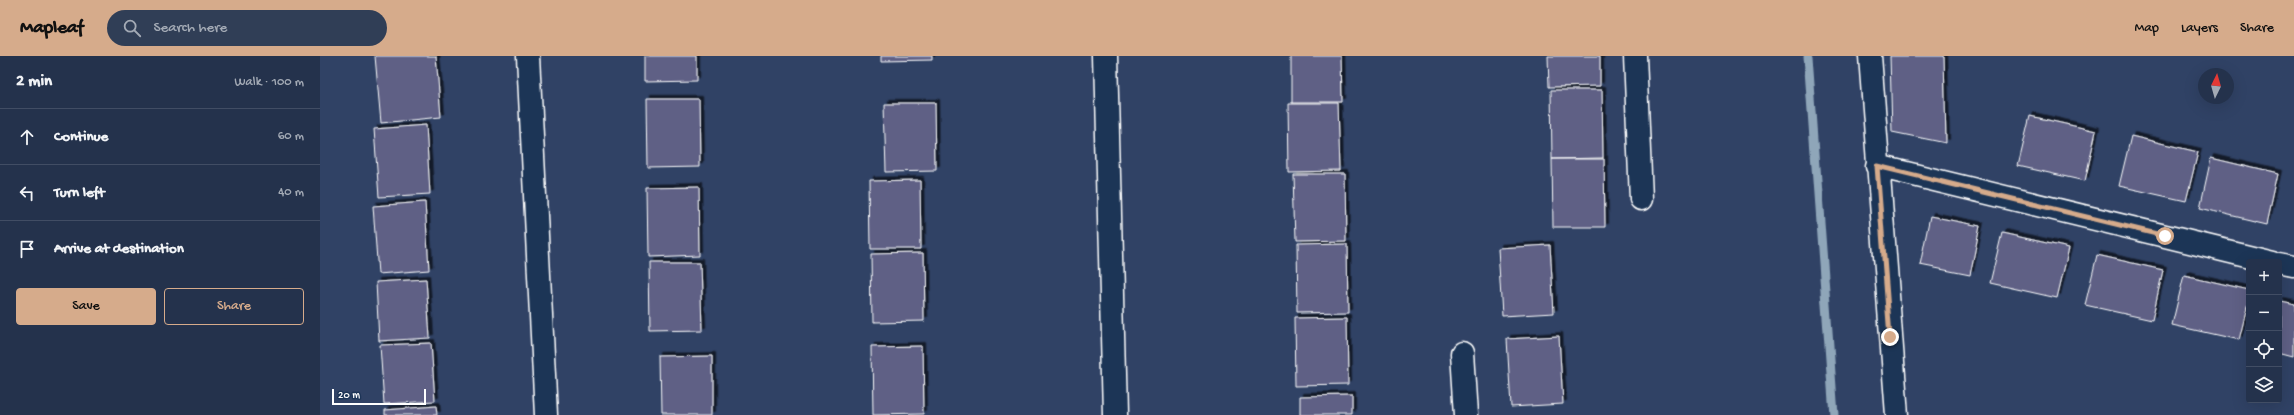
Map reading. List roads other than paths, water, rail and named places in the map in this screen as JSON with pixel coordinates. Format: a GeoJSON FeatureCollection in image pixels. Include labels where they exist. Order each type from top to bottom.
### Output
{"type":"FeatureCollection","features":[{"type":"Feature","properties":{"kind":"street"},"geometry":{"type":"LineString","coordinates":[[528,56],[546,415]]}},
{"type":"Feature","properties":{"kind":"street"},"geometry":{"type":"LineString","coordinates":[[1106,56],[1115,415]]}},
{"type":"Feature","properties":{"kind":"street"},"geometry":{"type":"LineString","coordinates":[[1635,56],[1641,199]]}},
{"type":"Feature","properties":{"kind":"street"},"geometry":{"type":"LineString","coordinates":[[1870,56],[1877,166],[1897,415]]}},
{"type":"Feature","properties":{"kind":"street"},"geometry":{"type":"LineString","coordinates":[[1877,166],[2260,259]]}},
{"type":"Feature","properties":{"kind":"street"},"geometry":{"type":"LineString","coordinates":[[2282,265],[2294,267]]}},
{"type":"Feature","properties":{"kind":"street"},"geometry":{"type":"LineString","coordinates":[[1462,353],[1466,415]]}},
{"type":"Feature","properties":{"kind":"waterway"},"geometry":{"type":"LineString","coordinates":[[1808,56],[1834,415]]}}]}
